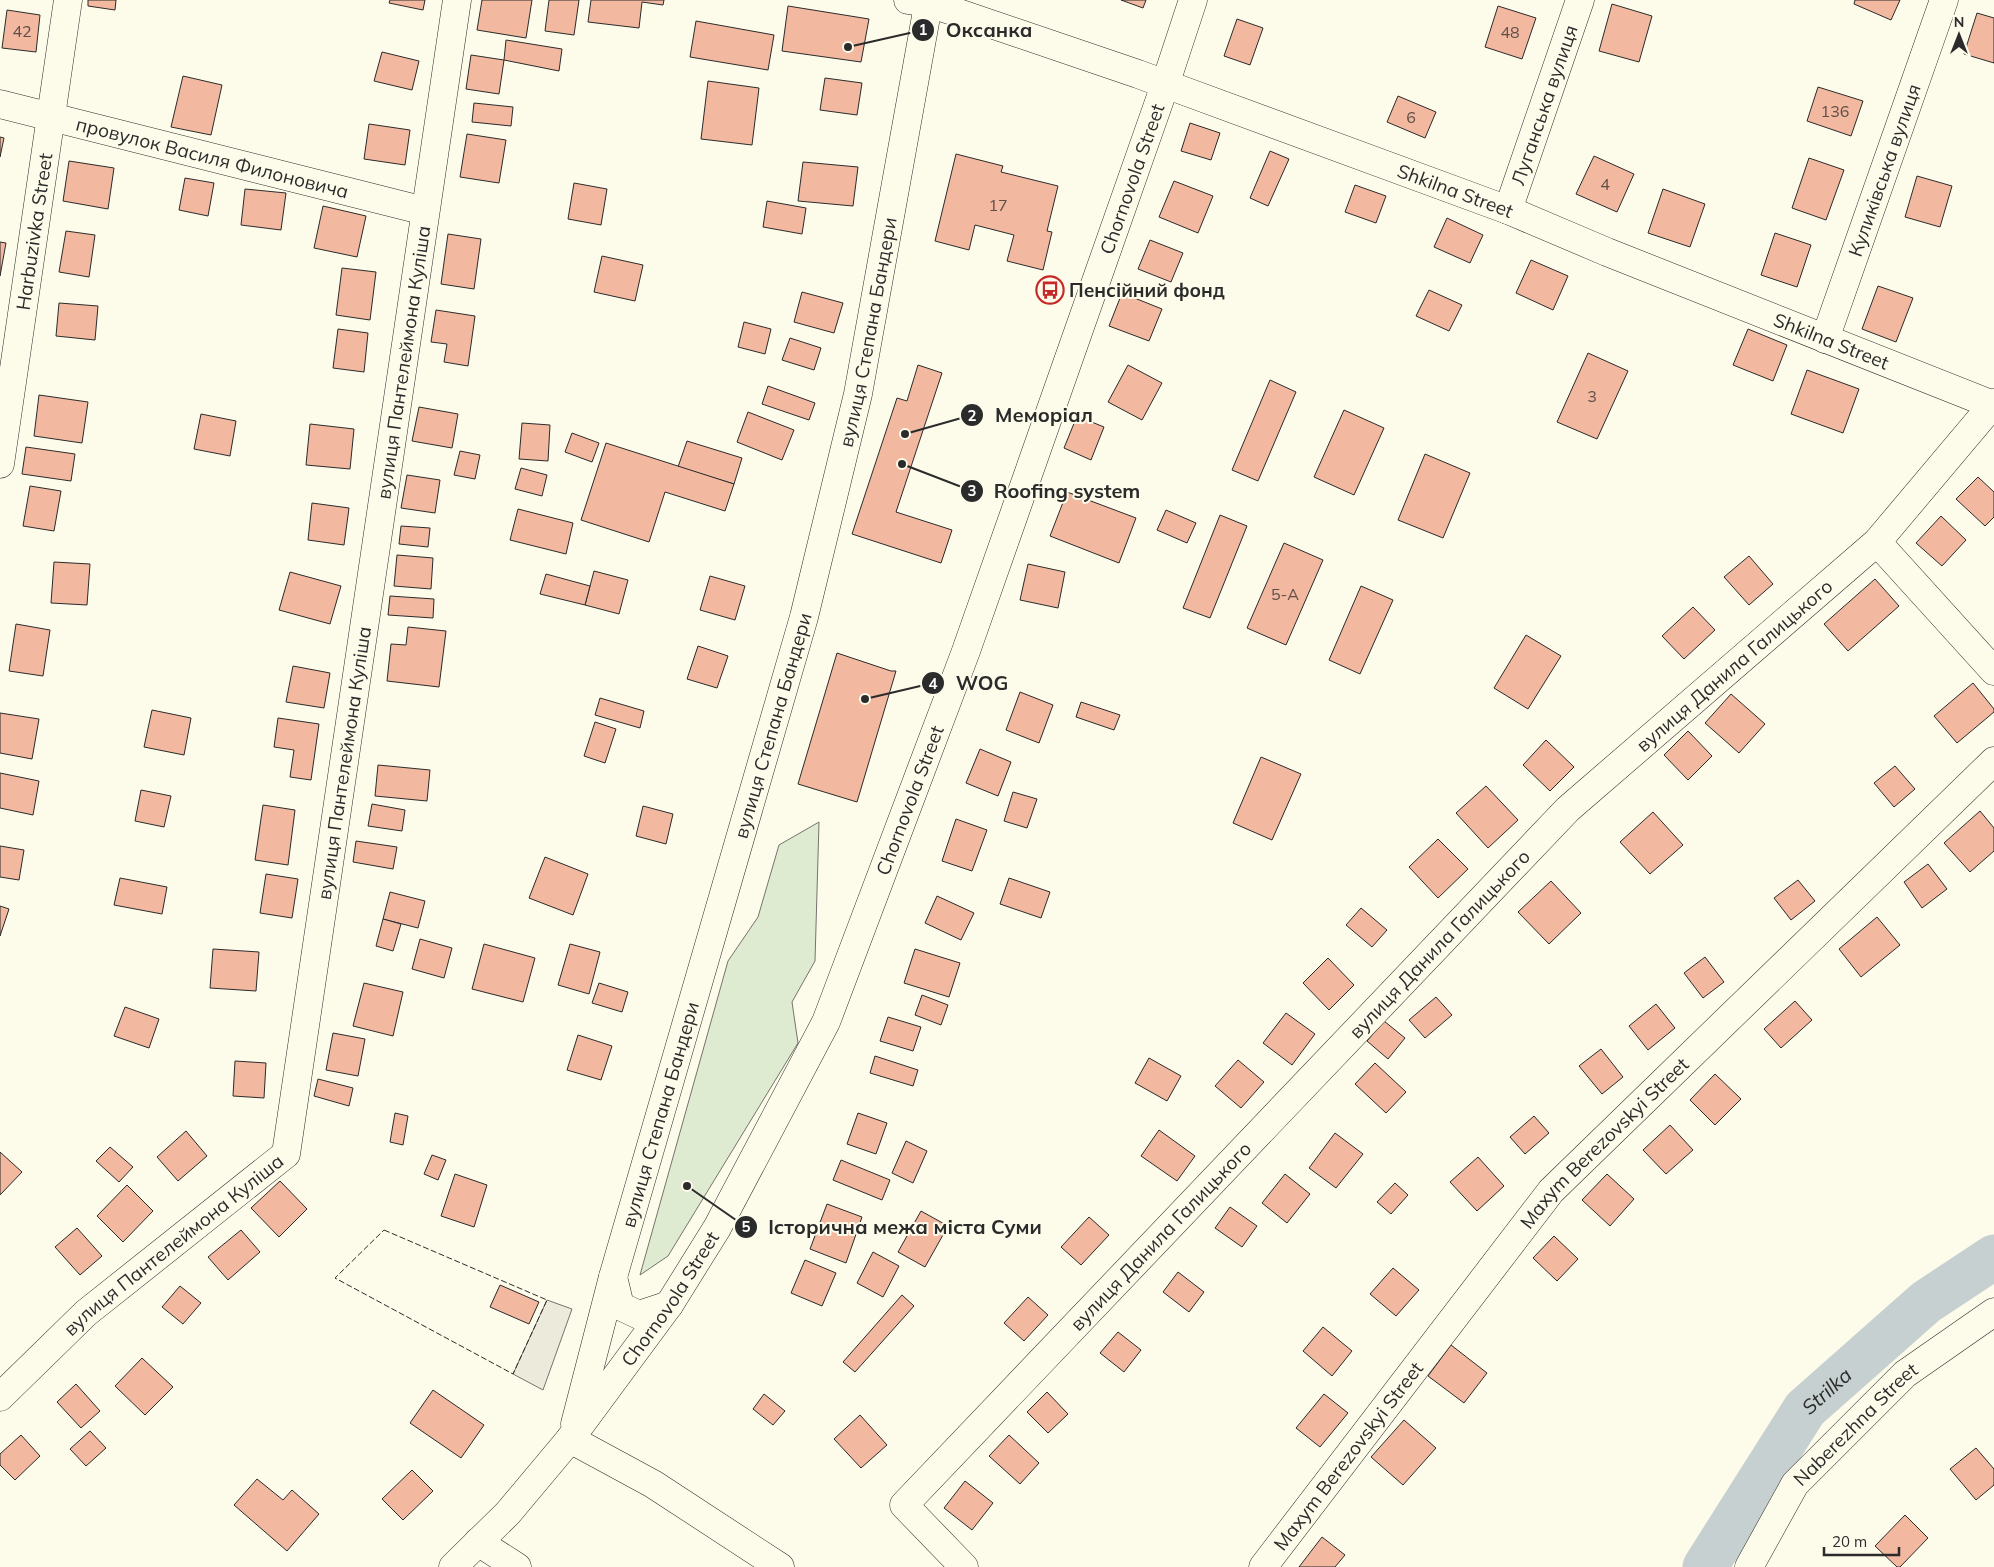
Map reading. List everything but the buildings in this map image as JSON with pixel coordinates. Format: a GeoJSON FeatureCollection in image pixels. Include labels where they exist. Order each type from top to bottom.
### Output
{"type":"FeatureCollection","features":[{"type":"Feature","properties":{"kind":"street","name":"Harbuzivka Street"},"geometry":{"type":"LineString","coordinates":[[0,464],[68,0]]}},
{"type":"Feature","properties":{"kind":"street","name":"вулиця Пантелеймона Куліша"},"geometry":{"type":"LineString","coordinates":[[0,1397],[86,1313],[286,1154],[424,211],[457,0]]}},
{"type":"Feature","properties":{"kind":"street","name":"Chornovola Street"},"geometry":{"type":"LineString","coordinates":[[453,1567],[508,1513],[570,1439],[669,1305],[717,1228],[826,1022],[966,651],[1165,85],[1192,0]]}},
{"type":"Feature","properties":{"kind":"street","name":"Луганська вулиця"},"geometry":{"type":"LineString","coordinates":[[1508,210],[1580,0]]}},
{"type":"Feature","properties":{"kind":"street","name":"Куликівська вулиця"},"geometry":{"type":"LineString","coordinates":[[1825,340],[1944,0]]}},
{"type":"Feature","properties":{"kind":"street","name":"Shkilna Street"},"geometry":{"type":"LineString","coordinates":[[922,1],[1165,85],[1508,210],[1825,340],[1993,404]]}},
{"type":"Feature","properties":{"kind":"street","name":"вулиця Степана Бандери"},"geometry":{"type":"LineString","coordinates":[[570,1439],[613,1277],[806,608],[858,394],[922,1]]}},
{"type":"Feature","properties":{"kind":"street","name":"провулок Василя Филоновича"},"geometry":{"type":"LineString","coordinates":[[0,104],[424,211]]}},
{"type":"Feature","properties":{"kind":"street","name":"вулиця Данила Галицького"},"geometry":{"type":"LineString","coordinates":[[964,1567],[904,1505],[1568,809],[1877,542],[1993,404]]}},
{"type":"Feature","properties":{"kind":"street"},"geometry":{"type":"LineString","coordinates":[[1877,542],[1994,671]]}},
{"type":"Feature","properties":{"kind":"street","name":"Maxym Berezovskyi Street"},"geometry":{"type":"LineString","coordinates":[[1263,1567],[1551,1190],[1994,761]]}},
{"type":"Feature","properties":{"kind":"street"},"geometry":{"type":"LineString","coordinates":[[613,1277],[620,1306],[639,1315],[669,1305]]}},
{"type":"Feature","properties":{"kind":"street","name":"Naberezhna Street"},"geometry":{"type":"LineString","coordinates":[[1749,1567],[1795,1484],[1905,1374],[1994,1312]]}},
{"type":"Feature","properties":{"kind":"street"},"geometry":{"type":"LineString","coordinates":[[570,1439],[653,1484],[780,1567]]}},
{"type":"Feature","properties":{"kind":"street"},"geometry":{"type":"LineString","coordinates":[[478,1542],[517,1567]]}},
{"type":"Feature","properties":{"kind":"green space"},"geometry":{"type":"Polygon","coordinates":[[[819,822],[815,961],[792,1002],[798,1043],[668,1256],[640,1275],[728,961],[758,917],[779,845],[819,822]]]}},
{"type":"Feature","properties":{"kind":"shaded area"},"geometry":{"type":"Polygon","coordinates":[[[547,1300],[572,1309],[543,1390],[513,1374],[547,1300]]]}},
{"type":"Feature","properties":{"kind":"waterway","name":"Strilka"},"geometry":{"type":"LineString","coordinates":[[1705,1567],[1805,1409],[1926,1302],[1994,1257]]}},
{"type":"Feature","properties":{"kind":"fence"},"geometry":{"type":"LineString","coordinates":[[384,1230],[547,1300],[513,1374],[335,1278],[384,1230]]}},
{"type":"Feature","properties":{"kind":"place","name":"Оксанка"},"geometry":{"type":"Point","coordinates":[848,47]}},
{"type":"Feature","properties":{"kind":"place","name":"Пенсійний фонд"},"geometry":{"type":"Point","coordinates":[1050,290]}},
{"type":"Feature","properties":{"kind":"place","name":"Меморіал"},"geometry":{"type":"Point","coordinates":[905,434]}},
{"type":"Feature","properties":{"kind":"place","name":"Roofing system"},"geometry":{"type":"Point","coordinates":[902,464]}},
{"type":"Feature","properties":{"kind":"place","name":"WOG"},"geometry":{"type":"Point","coordinates":[865,699]}},
{"type":"Feature","properties":{"kind":"place","name":"Історична межа міста Суми"},"geometry":{"type":"Point","coordinates":[687,1186]}}]}
